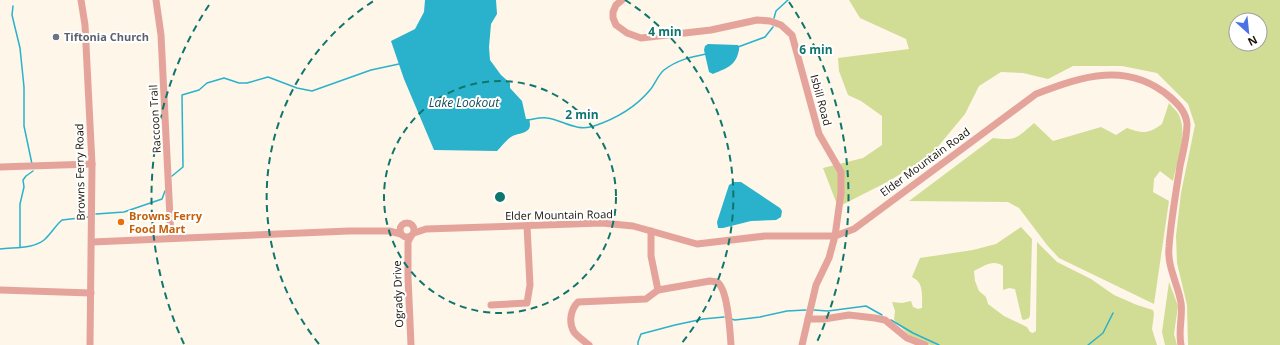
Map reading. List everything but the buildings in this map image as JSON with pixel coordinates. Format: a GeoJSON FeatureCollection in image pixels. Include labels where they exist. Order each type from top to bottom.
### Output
{"type":"FeatureCollection","features":[{"type":"Feature","properties":{"kind":"street","name":"Browns Ferry Road"},"geometry":{"type":"LineString","coordinates":[[81,0],[85,25],[92,164],[90,345]]}},
{"type":"Feature","properties":{"kind":"street","name":"Raccoon Trail"},"geometry":{"type":"LineString","coordinates":[[156,0],[161,33],[171,238]]}},
{"type":"Feature","properties":{"kind":"street","name":"Isbill Road"},"geometry":{"type":"LineString","coordinates":[[622,0],[616,5],[613,12],[613,18],[616,25],[627,33],[641,38],[711,30],[757,20],[770,21],[781,26],[792,35],[819,134],[841,172],[841,193],[835,236],[829,258],[816,285],[802,345]]}},
{"type":"Feature","properties":{"kind":"street","name":"Elder Mountain Road"},"geometry":{"type":"LineString","coordinates":[[92,242],[389,231],[409,235],[426,229],[602,223],[633,226],[697,244],[765,236],[835,236],[854,229],[1036,94],[1067,82],[1111,74],[1135,77],[1157,87],[1176,102],[1184,112],[1186,118],[1186,133],[1176,190],[1169,248],[1172,275],[1181,303],[1179,335],[1181,345]]}},
{"type":"Feature","properties":{"kind":"street"},"geometry":{"type":"LineString","coordinates":[[0,167],[92,164]]}},
{"type":"Feature","properties":{"kind":"street","name":"Elder Mountain Road"},"geometry":{"type":"LineString","coordinates":[[389,231],[408,222],[409,235]]}},
{"type":"Feature","properties":{"kind":"street"},"geometry":{"type":"LineString","coordinates":[[402,225],[400,229],[409,235]]}},
{"type":"Feature","properties":{"kind":"street"},"geometry":{"type":"LineString","coordinates":[[491,305],[527,304],[530,285],[528,226]]}},
{"type":"Feature","properties":{"kind":"street"},"geometry":{"type":"LineString","coordinates":[[651,231],[651,256],[658,290]]}},
{"type":"Feature","properties":{"kind":"street","name":"Ogrady Drive"},"geometry":{"type":"LineString","coordinates":[[409,235],[411,345]]}},
{"type":"Feature","properties":{"kind":"street"},"geometry":{"type":"LineString","coordinates":[[589,345],[574,331],[571,320],[572,308],[578,302],[646,299],[658,290],[710,281],[720,283],[724,296],[732,345]]}},
{"type":"Feature","properties":{"kind":"street"},"geometry":{"type":"LineString","coordinates":[[0,290],[90,293]]}},
{"type":"Feature","properties":{"kind":"street"},"geometry":{"type":"LineString","coordinates":[[808,319],[824,319],[849,315],[885,320],[907,338],[925,345]]}},
{"type":"Feature","properties":{"kind":"green space"},"geometry":{"type":"Polygon","coordinates":[[[849,0],[1280,0],[1280,345],[1188,345],[1187,305],[1177,263],[1176,236],[1181,193],[1195,125],[1188,104],[1157,73],[1122,66],[1073,66],[1048,79],[1023,73],[1001,72],[979,86],[965,114],[931,155],[889,181],[838,207],[823,168],[863,158],[882,145],[882,116],[861,101],[848,95],[839,71],[838,58],[909,49],[906,39],[860,18],[849,0]]]}},
{"type":"Feature","properties":{"kind":"green space"},"geometry":{"type":"Polygon","coordinates":[[[1169,103],[1179,115],[1182,139],[1173,181],[1160,171],[1154,179],[1153,192],[1169,201],[1154,304],[1059,258],[1047,245],[1019,208],[1008,202],[909,201],[993,138],[1012,139],[1020,135],[1034,123],[1053,141],[1101,127],[1116,135],[1127,128],[1145,132],[1153,130],[1162,124],[1169,103]]]}},
{"type":"Feature","properties":{"kind":"green space"},"geometry":{"type":"Polygon","coordinates":[[[1021,227],[1032,239],[1029,318],[1024,320],[1022,319],[1015,289],[1009,288],[1003,290],[1003,266],[996,263],[985,265],[974,271],[975,281],[979,291],[986,297],[988,304],[1004,316],[1027,327],[1030,332],[1033,333],[1036,331],[1037,242],[1057,262],[1091,279],[1114,295],[1153,310],[1154,314],[1152,329],[1157,345],[931,345],[912,338],[894,320],[895,311],[892,302],[902,303],[911,301],[913,307],[918,309],[922,308],[922,290],[919,282],[912,277],[920,258],[973,250],[996,244],[1021,227]]]}},
{"type":"Feature","properties":{"kind":"green space"},"geometry":{"type":"Polygon","coordinates":[[[1169,282],[1178,306],[1174,334],[1177,345],[1165,345],[1162,332],[1169,282]]]}},
{"type":"Feature","properties":{"kind":"water","name":"Lake Lookout"},"geometry":{"type":"Polygon","coordinates":[[[425,0],[496,0],[497,14],[491,24],[489,47],[490,60],[501,75],[510,83],[510,88],[522,101],[526,119],[529,119],[530,124],[528,130],[511,137],[497,151],[434,150],[404,79],[391,41],[415,29],[424,12],[425,0]]]}},
{"type":"Feature","properties":{"kind":"water"},"geometry":{"type":"Polygon","coordinates":[[[708,44],[738,45],[738,54],[734,62],[725,69],[713,74],[709,72],[704,50],[705,46],[708,44]]]}},
{"type":"Feature","properties":{"kind":"water"},"geometry":{"type":"Polygon","coordinates":[[[734,182],[741,182],[780,208],[782,211],[781,217],[776,220],[751,221],[718,228],[717,222],[729,185],[734,182]]]}},
{"type":"Feature","properties":{"kind":"waterway"},"geometry":{"type":"LineString","coordinates":[[774,18],[776,11],[788,0]]}},
{"type":"Feature","properties":{"kind":"waterway"},"geometry":{"type":"LineString","coordinates":[[13,6],[12,15],[20,48],[24,87],[24,126],[32,164]]}},
{"type":"Feature","properties":{"kind":"waterway"},"geometry":{"type":"LineString","coordinates":[[738,47],[765,37],[773,27]]}},
{"type":"Feature","properties":{"kind":"waterway"},"geometry":{"type":"LineString","coordinates":[[528,120],[547,118],[575,127],[581,128],[594,126],[617,116],[638,102],[650,90],[664,70],[684,59],[706,54]]}},
{"type":"Feature","properties":{"kind":"waterway"},"geometry":{"type":"LineString","coordinates":[[172,176],[183,167],[182,95],[199,90],[207,83],[224,78],[239,83],[247,83],[268,77],[297,88],[312,91],[371,70],[399,64]]}},
{"type":"Feature","properties":{"kind":"waterway"},"geometry":{"type":"LineString","coordinates":[[20,247],[20,204],[24,187],[23,180],[33,171]]}},
{"type":"Feature","properties":{"kind":"waterway"},"geometry":{"type":"LineString","coordinates":[[96,214],[124,212],[162,199],[165,191]]}},
{"type":"Feature","properties":{"kind":"waterway"},"geometry":{"type":"LineString","coordinates":[[0,249],[23,247],[40,243],[62,220],[88,217]]}},
{"type":"Feature","properties":{"kind":"waterway"},"geometry":{"type":"LineString","coordinates":[[814,310],[828,311],[866,306],[882,315]]}},
{"type":"Feature","properties":{"kind":"waterway"},"geometry":{"type":"LineString","coordinates":[[731,319],[735,320],[760,317],[787,311],[806,310]]}},
{"type":"Feature","properties":{"kind":"waterway"},"geometry":{"type":"LineString","coordinates":[[1088,345],[1103,333],[1113,313]]}},
{"type":"Feature","properties":{"kind":"waterway"},"geometry":{"type":"LineString","coordinates":[[638,345],[641,334],[703,319],[724,317]]}},
{"type":"Feature","properties":{"kind":"waterway"},"geometry":{"type":"LineString","coordinates":[[891,320],[913,333],[939,345]]}},
{"type":"Feature","properties":{"kind":"place","name":"Tiftonia Church"},"geometry":{"type":"Point","coordinates":[56,37]}},
{"type":"Feature","properties":{"kind":"place","name":"Browns Ferry Food Mart"},"geometry":{"type":"Point","coordinates":[121,222]}}]}
